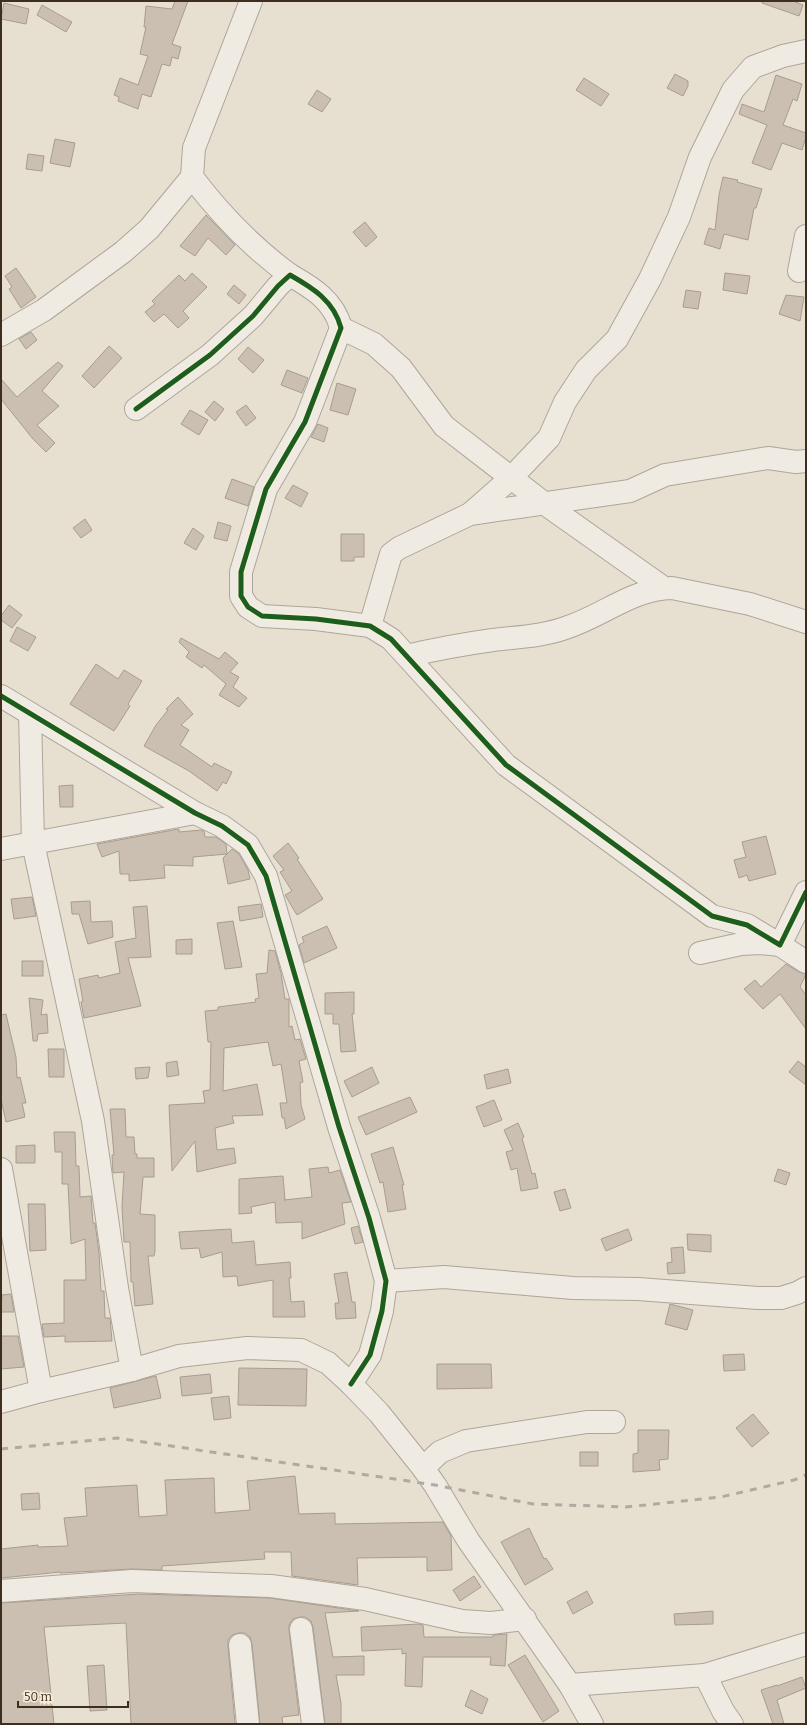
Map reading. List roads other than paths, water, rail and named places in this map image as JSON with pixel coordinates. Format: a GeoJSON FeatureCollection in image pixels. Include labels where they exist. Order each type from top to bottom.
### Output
{"type":"FeatureCollection","features":[{"type":"Feature","properties":{"kind":"street"},"geometry":{"type":"LineString","coordinates":[[1,335],[44,310],[123,252],[149,229],[192,177],[194,148],[252,1]]}},
{"type":"Feature","properties":{"kind":"street"},"geometry":{"type":"LineString","coordinates":[[370,626],[391,554],[399,548],[470,514],[511,478],[549,438],[565,402],[586,370],[617,339],[650,279],[679,217],[700,157],[733,90],[753,67],[783,56],[806,51]]}},
{"type":"Feature","properties":{"kind":"street"},"geometry":{"type":"LineString","coordinates":[[192,177],[228,220],[290,276],[321,294],[338,318],[341,328],[305,422],[266,489],[242,572],[241,596],[248,607],[262,616],[316,619],[370,626],[391,639],[506,765],[595,832],[712,916],[747,926],[806,962]]}},
{"type":"Feature","properties":{"kind":"street"},"geometry":{"type":"LineString","coordinates":[[799,271],[806,236]]}},
{"type":"Feature","properties":{"kind":"street"},"geometry":{"type":"LineString","coordinates":[[136,409],[210,355],[253,316],[278,286],[290,276]]}},
{"type":"Feature","properties":{"kind":"street"},"geometry":{"type":"LineString","coordinates":[[341,328],[374,344],[401,368],[444,426],[545,504],[664,588]]}},
{"type":"Feature","properties":{"kind":"street"},"geometry":{"type":"LineString","coordinates":[[470,514],[630,491],[665,475],[768,458],[796,462],[806,461]]}},
{"type":"Feature","properties":{"kind":"street"},"geometry":{"type":"LineString","coordinates":[[407,656],[447,646],[537,635],[568,627],[645,591],[664,588],[672,588],[750,604],[806,622]]}},
{"type":"Feature","properties":{"kind":"street"},"geometry":{"type":"LineString","coordinates":[[1,696],[195,813],[222,826],[248,845],[266,876],[339,1127],[369,1218],[386,1281],[382,1311],[370,1355],[351,1384]]}},
{"type":"Feature","properties":{"kind":"street"},"geometry":{"type":"LineString","coordinates":[[30,714],[33,843],[93,1121],[117,1288],[132,1370]]}},
{"type":"Feature","properties":{"kind":"street"},"geometry":{"type":"LineString","coordinates":[[1,849],[195,813]]}},
{"type":"Feature","properties":{"kind":"street"},"geometry":{"type":"LineString","coordinates":[[780,945],[806,892]]}},
{"type":"Feature","properties":{"kind":"street"},"geometry":{"type":"LineString","coordinates":[[700,953],[741,944],[759,943],[780,945]]}},
{"type":"Feature","properties":{"kind":"street"},"geometry":{"type":"LineString","coordinates":[[1,1169],[41,1390]]}},
{"type":"Feature","properties":{"kind":"street"},"geometry":{"type":"LineString","coordinates":[[386,1281],[444,1277],[573,1288],[638,1289],[758,1298],[781,1298],[797,1293],[806,1288]]}},
{"type":"Feature","properties":{"kind":"street"},"geometry":{"type":"LineString","coordinates":[[1,1402],[41,1390],[132,1370],[179,1356],[246,1348],[301,1350],[328,1363],[379,1413],[435,1485],[468,1540],[570,1685],[592,1724]]}},
{"type":"Feature","properties":{"kind":"street"},"geometry":{"type":"LineString","coordinates":[[422,1468],[440,1452],[466,1441],[587,1422],[614,1422]]}},
{"type":"Feature","properties":{"kind":"street"},"geometry":{"type":"LineString","coordinates":[[1,1591],[132,1581],[271,1586],[365,1599],[462,1621],[491,1623],[524,1619]]}},
{"type":"Feature","properties":{"kind":"street"},"geometry":{"type":"LineString","coordinates":[[301,1629],[313,1724]]}},
{"type":"Feature","properties":{"kind":"street"},"geometry":{"type":"LineString","coordinates":[[240,1644],[248,1724]]}},
{"type":"Feature","properties":{"kind":"street"},"geometry":{"type":"LineString","coordinates":[[570,1685],[705,1675],[806,1644]]}},
{"type":"Feature","properties":{"kind":"street"},"geometry":{"type":"LineString","coordinates":[[705,1675],[723,1711],[732,1724]]}},
{"type":"Feature","properties":{"kind":"railway"},"geometry":{"type":"LineString","coordinates":[[1,1449],[117,1438],[435,1485],[533,1504],[626,1507],[721,1497],[794,1480],[806,1475]]}}]}
